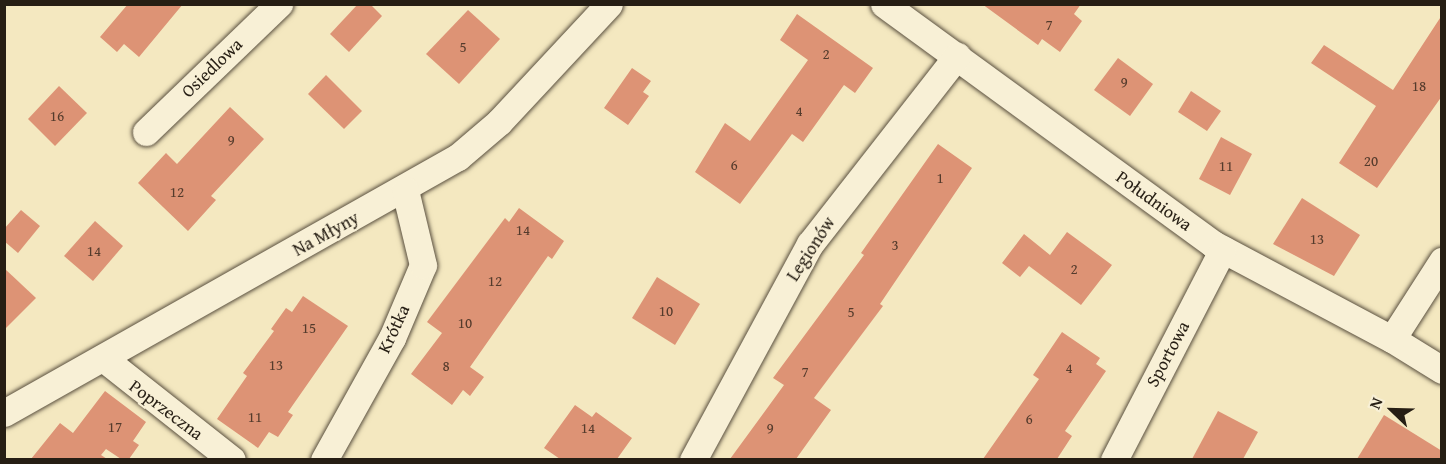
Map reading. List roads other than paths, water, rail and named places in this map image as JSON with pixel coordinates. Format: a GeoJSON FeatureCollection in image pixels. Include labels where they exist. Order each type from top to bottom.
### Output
{"type":"FeatureCollection","features":[{"type":"Feature","properties":{"kind":"street","name":"Osiedlowa"},"geometry":{"type":"LineString","coordinates":[[146,132],[279,4]]}},
{"type":"Feature","properties":{"kind":"street","name":"Na Młyny"},"geometry":{"type":"LineString","coordinates":[[4,413],[405,190],[458,157],[499,122],[609,4]]}},
{"type":"Feature","properties":{"kind":"street","name":"Południowa"},"geometry":{"type":"LineString","coordinates":[[884,4],[1223,249],[1392,339],[1442,370]]}},
{"type":"Feature","properties":{"kind":"street","name":"Legionów"},"geometry":{"type":"LineString","coordinates":[[693,459],[810,244],[957,56]]}},
{"type":"Feature","properties":{"kind":"street","name":"Krótka"},"geometry":{"type":"LineString","coordinates":[[324,459],[392,338],[423,265],[405,190]]}},
{"type":"Feature","properties":{"kind":"street","name":"Sportowa"},"geometry":{"type":"LineString","coordinates":[[1114,459],[1223,249]]}},
{"type":"Feature","properties":{"kind":"street"},"geometry":{"type":"LineString","coordinates":[[1392,339],[1442,261]]}},
{"type":"Feature","properties":{"kind":"street","name":"Poprzeczna"},"geometry":{"type":"LineString","coordinates":[[103,358],[232,459]]}}]}
